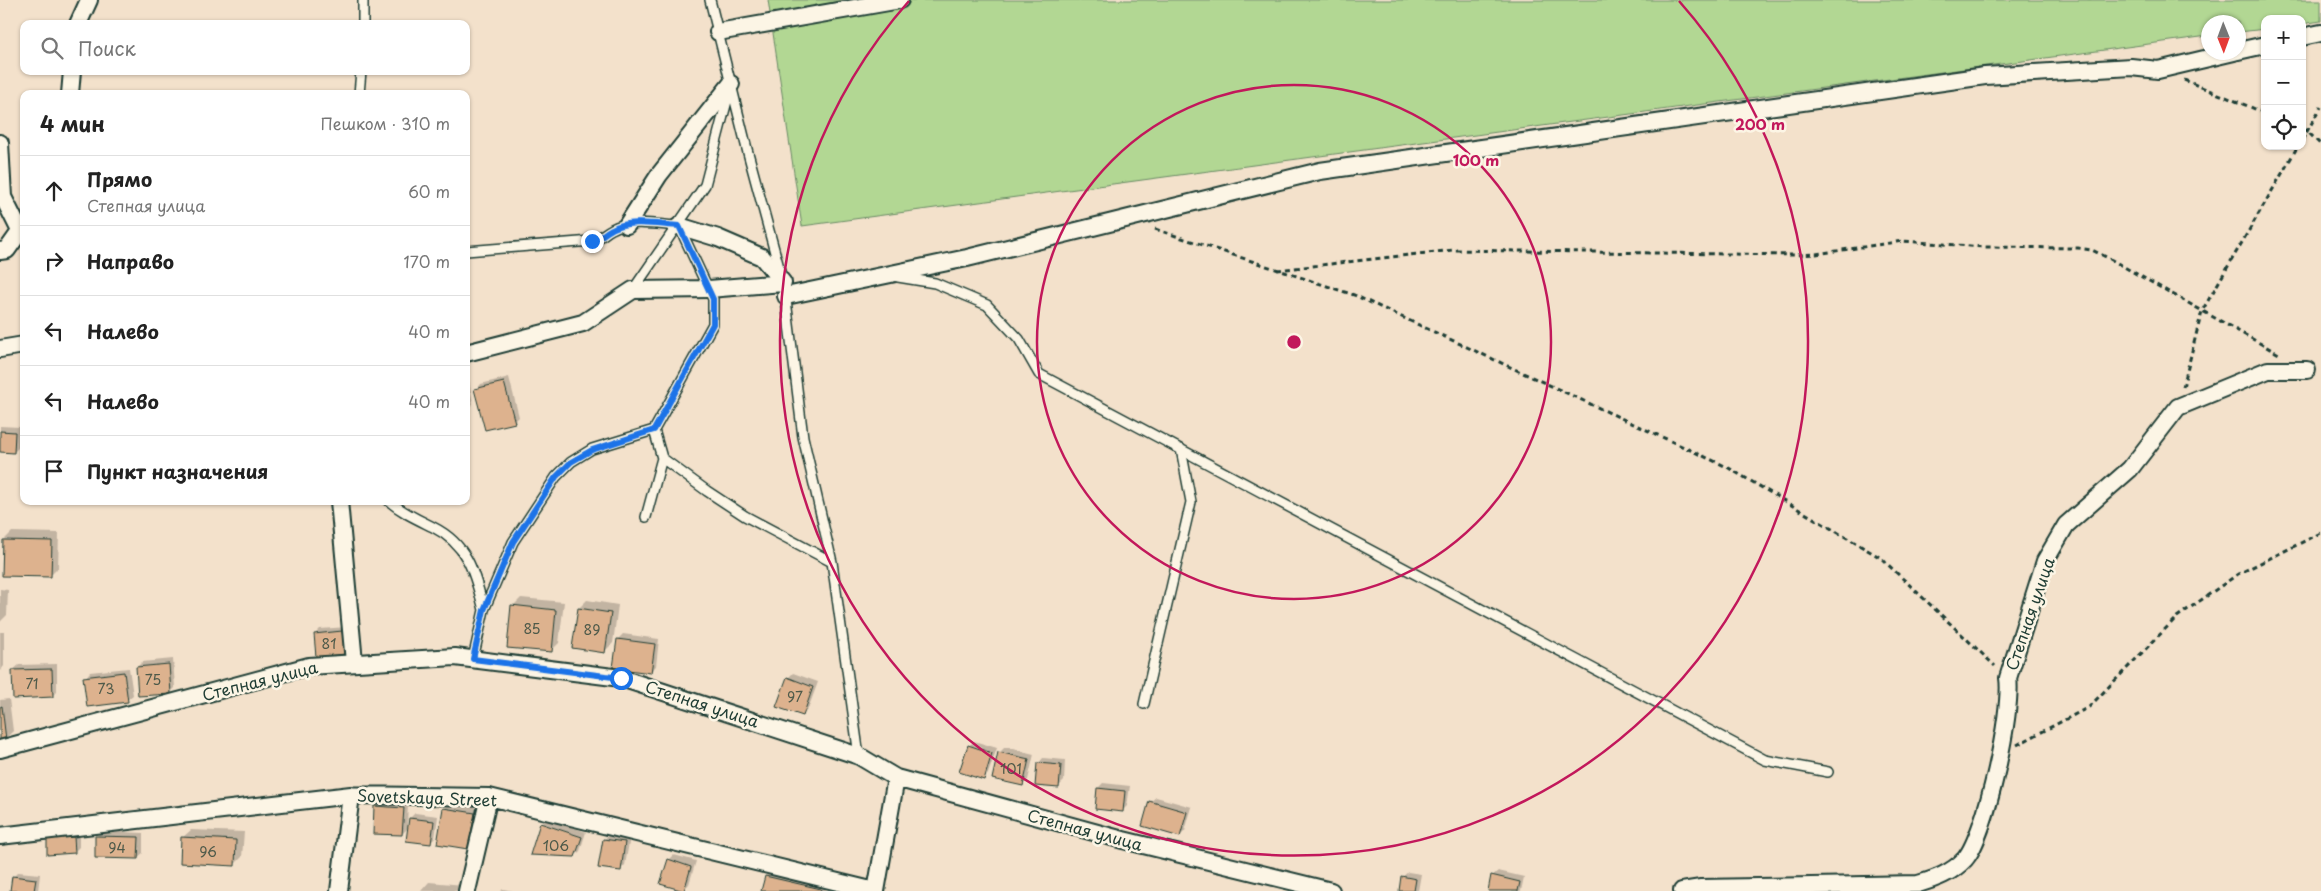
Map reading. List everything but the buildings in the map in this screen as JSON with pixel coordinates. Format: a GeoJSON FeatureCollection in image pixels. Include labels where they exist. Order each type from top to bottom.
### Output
{"type":"FeatureCollection","features":[{"type":"Feature","properties":{"kind":"street"},"geometry":{"type":"LineString","coordinates":[[80,20],[89,0]]}},
{"type":"Feature","properties":{"kind":"street"},"geometry":{"type":"LineString","coordinates":[[718,32],[900,0]]}},
{"type":"Feature","properties":{"kind":"street"},"geometry":{"type":"LineString","coordinates":[[2306,36],[2321,33]]}},
{"type":"Feature","properties":{"kind":"street"},"geometry":{"type":"LineString","coordinates":[[2246,50],[2261,47]]}},
{"type":"Feature","properties":{"kind":"street"},"geometry":{"type":"LineString","coordinates":[[470,352],[583,323],[633,290],[784,289],[886,275],[967,258],[1320,171],[1984,76],[2131,67],[2158,70],[2201,60]]}},
{"type":"Feature","properties":{"kind":"street"},"geometry":{"type":"LineString","coordinates":[[70,90],[72,75]]}},
{"type":"Feature","properties":{"kind":"street"},"geometry":{"type":"LineString","coordinates":[[627,225],[659,176],[731,84]]}},
{"type":"Feature","properties":{"kind":"street"},"geometry":{"type":"LineString","coordinates":[[0,143],[3,197],[20,225]]}},
{"type":"Feature","properties":{"kind":"street"},"geometry":{"type":"LineString","coordinates":[[679,226],[718,238],[762,257],[784,289]]}},
{"type":"Feature","properties":{"kind":"street"},"geometry":{"type":"LineString","coordinates":[[0,251],[7,250],[20,231]]}},
{"type":"Feature","properties":{"kind":"street"},"geometry":{"type":"LineString","coordinates":[[0,349],[20,346]]}},
{"type":"Feature","properties":{"kind":"street"},"geometry":{"type":"LineString","coordinates":[[2178,407],[2268,370],[2307,370]]}},
{"type":"Feature","properties":{"kind":"street","name":"Степная улица"},"geometry":{"type":"LineString","coordinates":[[1682,891],[1701,888],[1918,884],[1950,872],[1965,859],[1974,845],[2001,753],[2010,690],[2008,678],[2046,561],[2066,525],[2130,470],[2178,407]]}},
{"type":"Feature","properties":{"kind":"street"},"geometry":{"type":"LineString","coordinates":[[339,505],[354,662]]}},
{"type":"Feature","properties":{"kind":"street","name":"Степная улица"},"geometry":{"type":"LineString","coordinates":[[0,749],[309,666],[455,657],[621,678],[859,756],[896,778],[1123,840],[1331,891]]}},
{"type":"Feature","properties":{"kind":"street"},"geometry":{"type":"LineString","coordinates":[[875,891],[896,778]]}},
{"type":"Feature","properties":{"kind":"street"},"geometry":{"type":"LineString","coordinates":[[339,891],[350,795]]}},
{"type":"Feature","properties":{"kind":"street","name":"Sovetskaya Street"},"geometry":{"type":"LineString","coordinates":[[0,836],[350,795],[489,797],[875,891]]}},
{"type":"Feature","properties":{"kind":"street"},"geometry":{"type":"LineString","coordinates":[[467,891],[489,797]]}},
{"type":"Feature","properties":{"kind":"lane"},"geometry":{"type":"LineString","coordinates":[[363,0],[363,20]]}},
{"type":"Feature","properties":{"kind":"lane"},"geometry":{"type":"LineString","coordinates":[[710,0],[784,289],[803,438],[832,562],[859,756]]}},
{"type":"Feature","properties":{"kind":"lane"},"geometry":{"type":"LineString","coordinates":[[359,90],[361,75]]}},
{"type":"Feature","properties":{"kind":"lane"},"geometry":{"type":"LineString","coordinates":[[633,290],[679,226],[705,185],[731,84]]}},
{"type":"Feature","properties":{"kind":"lane"},"geometry":{"type":"LineString","coordinates":[[470,251],[592,241],[602,238],[612,229],[627,225],[679,226]]}},
{"type":"Feature","properties":{"kind":"lane"},"geometry":{"type":"LineString","coordinates":[[473,659],[484,610],[513,542],[556,477],[571,462],[592,450],[654,430],[713,324],[713,299],[679,226]]}},
{"type":"Feature","properties":{"kind":"lane"},"geometry":{"type":"LineString","coordinates":[[886,275],[935,283],[987,305],[1019,339],[1040,374],[1765,760],[1828,772]]}},
{"type":"Feature","properties":{"kind":"lane"},"geometry":{"type":"LineString","coordinates":[[646,517],[662,458],[654,430]]}},
{"type":"Feature","properties":{"kind":"lane"},"geometry":{"type":"LineString","coordinates":[[1144,704],[1191,502],[1181,450]]}},
{"type":"Feature","properties":{"kind":"lane"},"geometry":{"type":"LineString","coordinates":[[662,458],[707,491],[746,516],[832,562]]}},
{"type":"Feature","properties":{"kind":"lane"},"geometry":{"type":"LineString","coordinates":[[395,505],[414,518],[434,527],[453,541],[473,567],[484,610]]}},
{"type":"Feature","properties":{"kind":"path"},"geometry":{"type":"LineString","coordinates":[[2158,70],[2261,111]]}},
{"type":"Feature","properties":{"kind":"path"},"geometry":{"type":"LineString","coordinates":[[2321,108],[2307,131],[2321,145]]}},
{"type":"Feature","properties":{"kind":"path"},"geometry":{"type":"LineString","coordinates":[[2178,407],[2202,311],[2296,150]]}},
{"type":"Feature","properties":{"kind":"path"},"geometry":{"type":"LineString","coordinates":[[1154,228],[1354,295],[1727,467],[1881,558],[2008,678]]}},
{"type":"Feature","properties":{"kind":"path"},"geometry":{"type":"LineString","coordinates":[[1277,270],[1453,250],[1795,255],[1816,254],[1904,241],[1984,247],[2078,248],[2092,250],[2110,259],[2283,356]]}},
{"type":"Feature","properties":{"kind":"path"},"geometry":{"type":"LineString","coordinates":[[2001,753],[2089,707],[2177,618],[2238,574],[2321,534]]}},
{"type":"Feature","properties":{"kind":"green space"},"geometry":{"type":"Polygon","coordinates":[[[768,0],[2321,0],[2321,21],[2306,23],[2306,15],[2261,15],[2261,29],[2246,31],[2246,15],[2201,15],[2201,37],[802,226],[768,0]]]}},
{"type":"Feature","properties":{"kind":"route"},"geometry":{"type":"LineString","coordinates":[[592,241],[602,238],[612,229],[627,225],[679,226],[713,299],[713,324],[654,430],[592,450],[571,462],[556,477],[513,542],[484,610],[473,659],[621,678]]}}]}
